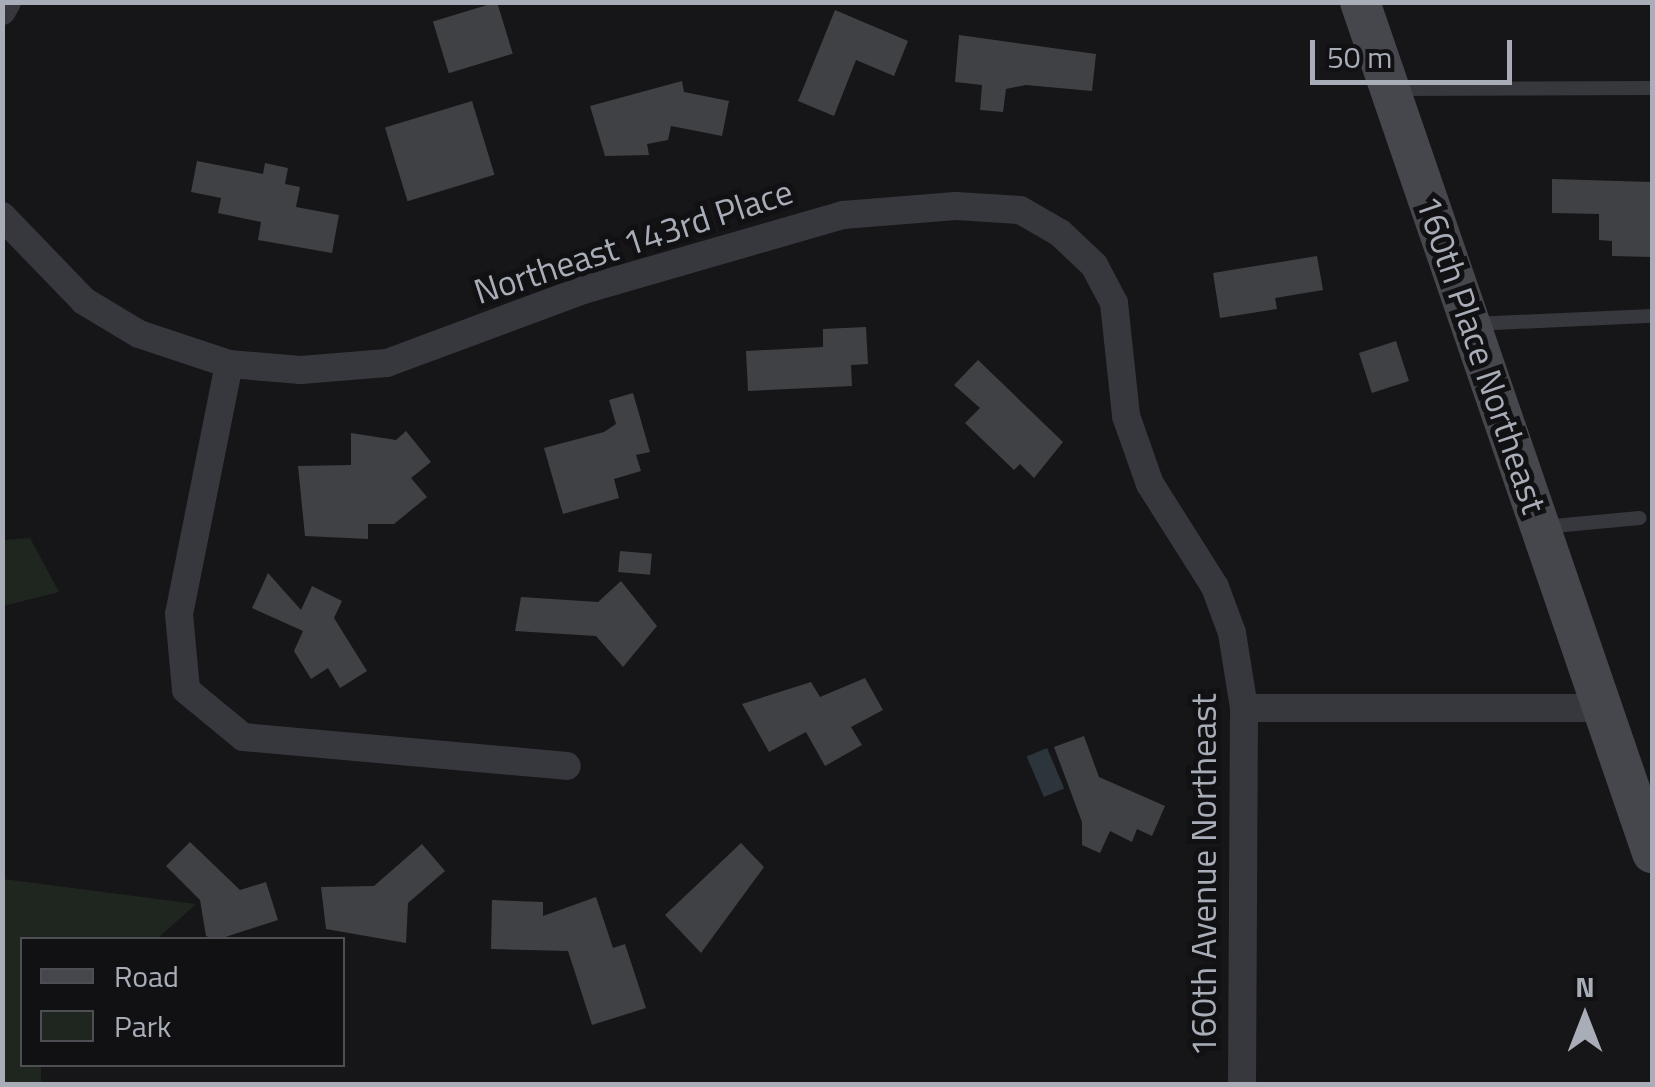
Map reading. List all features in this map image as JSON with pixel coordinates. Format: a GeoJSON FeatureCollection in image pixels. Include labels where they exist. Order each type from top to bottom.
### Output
{"type":"FeatureCollection","features":[{"type":"Feature","properties":{"kind":"street"},"geometry":{"type":"LineString","coordinates":[[2,11],[7,2]]}},
{"type":"Feature","properties":{"kind":"street","name":"160th Place Northeast"},"geometry":{"type":"LineString","coordinates":[[1360,2],[1652,853]]}},
{"type":"Feature","properties":{"kind":"street","name":"Northeast 143rd Place"},"geometry":{"type":"LineString","coordinates":[[2,216],[84,301],[139,334],[229,364],[302,370],[387,363],[583,290],[843,215],[956,206],[1020,210],[1060,233]]}},
{"type":"Feature","properties":{"kind":"street","name":"160th Avenue Northeast"},"geometry":{"type":"LineString","coordinates":[[1060,233],[1094,265],[1114,303],[1126,416],[1150,484],[1215,587],[1244,708],[1242,1084]]}},
{"type":"Feature","properties":{"kind":"street"},"geometry":{"type":"LineString","coordinates":[[229,364],[179,614],[186,690],[243,737],[567,766]]}},
{"type":"Feature","properties":{"kind":"street"},"geometry":{"type":"LineString","coordinates":[[1244,708],[1600,708]]}},
{"type":"Feature","properties":{"kind":"lane"},"geometry":{"type":"LineString","coordinates":[[1390,89],[1652,88]]}},
{"type":"Feature","properties":{"kind":"lane"},"geometry":{"type":"LineString","coordinates":[[1472,324],[1652,316]]}},
{"type":"Feature","properties":{"kind":"lane"},"geometry":{"type":"LineString","coordinates":[[1542,528],[1640,518]]}},
{"type":"Feature","properties":{"kind":"green space"},"geometry":{"type":"Polygon","coordinates":[[[30,538],[59,592],[3,606],[3,540],[30,538]]]}},
{"type":"Feature","properties":{"kind":"green space"},"geometry":{"type":"Polygon","coordinates":[[[3,879],[196,904],[159,937],[20,937],[20,1067],[41,1067],[41,1084],[3,1084],[3,879]]]}},
{"type":"Feature","properties":{"kind":"shaded area"},"geometry":{"type":"Polygon","coordinates":[[[1047,748],[1064,789],[1044,797],[1027,757],[1047,748]]]}},
{"type":"Feature","properties":{"kind":"building"},"geometry":{"type":"Polygon","coordinates":[[[497,2],[513,54],[449,73],[433,22],[497,2]]]}},
{"type":"Feature","properties":{"kind":"building"},"geometry":{"type":"Polygon","coordinates":[[[835,10],[908,41],[894,76],[856,60],[834,116],[798,101],[835,10]]]}},
{"type":"Feature","properties":{"kind":"building"},"geometry":{"type":"Polygon","coordinates":[[[959,35],[1096,54],[1092,91],[1026,85],[1006,89],[1003,112],[980,110],[982,85],[955,82],[959,35]]]}},
{"type":"Feature","properties":{"kind":"building"},"geometry":{"type":"Polygon","coordinates":[[[682,81],[684,92],[729,101],[722,136],[671,126],[668,140],[647,144],[649,155],[605,156],[590,106],[682,81]]]}},
{"type":"Feature","properties":{"kind":"building"},"geometry":{"type":"Polygon","coordinates":[[[472,101],[495,175],[407,201],[385,128],[472,101]]]}},
{"type":"Feature","properties":{"kind":"building"},"geometry":{"type":"Polygon","coordinates":[[[197,161],[263,174],[265,163],[288,168],[285,184],[300,187],[296,207],[339,215],[332,253],[258,240],[261,222],[218,213],[221,198],[191,192],[197,161]]]}},
{"type":"Feature","properties":{"kind":"building"},"geometry":{"type":"Polygon","coordinates":[[[1552,179],[1652,182],[1652,257],[1612,256],[1612,241],[1599,240],[1599,214],[1552,213],[1552,179]]]}},
{"type":"Feature","properties":{"kind":"building"},"geometry":{"type":"Polygon","coordinates":[[[1317,256],[1323,290],[1275,298],[1277,309],[1220,318],[1213,273],[1317,256]]]}},
{"type":"Feature","properties":{"kind":"building"},"geometry":{"type":"Polygon","coordinates":[[[866,327],[868,364],[851,365],[852,386],[748,391],[746,351],[823,347],[823,329],[866,327]]]}},
{"type":"Feature","properties":{"kind":"building"},"geometry":{"type":"Polygon","coordinates":[[[1396,341],[1409,381],[1372,393],[1359,353],[1396,341]]]}},
{"type":"Feature","properties":{"kind":"building"},"geometry":{"type":"Polygon","coordinates":[[[978,360],[1063,442],[1034,478],[1020,464],[1014,470],[965,423],[980,408],[954,385],[978,360]]]}},
{"type":"Feature","properties":{"kind":"building"},"geometry":{"type":"Polygon","coordinates":[[[633,393],[650,452],[636,455],[641,471],[614,479],[619,498],[563,514],[544,448],[604,432],[616,424],[609,400],[633,393]]]}},
{"type":"Feature","properties":{"kind":"building"},"geometry":{"type":"Polygon","coordinates":[[[406,431],[431,462],[411,478],[427,497],[394,524],[368,524],[368,539],[305,536],[298,466],[351,465],[351,433],[396,440],[406,431]]]}},
{"type":"Feature","properties":{"kind":"building"},"geometry":{"type":"Polygon","coordinates":[[[620,551],[652,554],[650,575],[618,572],[620,551]]]}},
{"type":"Feature","properties":{"kind":"building"},"geometry":{"type":"Polygon","coordinates":[[[268,573],[301,610],[312,586],[342,601],[334,618],[367,671],[340,688],[328,668],[311,679],[294,651],[303,631],[252,608],[268,573]]]}},
{"type":"Feature","properties":{"kind":"building"},"geometry":{"type":"Polygon","coordinates":[[[621,581],[657,626],[623,667],[596,636],[515,631],[521,597],[598,602],[621,581]]]}},
{"type":"Feature","properties":{"kind":"building"},"geometry":{"type":"Polygon","coordinates":[[[865,678],[883,710],[851,727],[862,745],[825,766],[806,732],[769,752],[742,704],[811,682],[820,697],[865,678]]]}},
{"type":"Feature","properties":{"kind":"building"},"geometry":{"type":"Polygon","coordinates":[[[1084,736],[1099,777],[1165,806],[1152,836],[1137,829],[1132,842],[1110,831],[1100,853],[1082,845],[1082,822],[1054,747],[1084,736]]]}},
{"type":"Feature","properties":{"kind":"building"},"geometry":{"type":"Polygon","coordinates":[[[190,842],[240,890],[266,882],[278,920],[225,937],[206,936],[200,900],[166,866],[190,842]]]}},
{"type":"Feature","properties":{"kind":"building"},"geometry":{"type":"Polygon","coordinates":[[[741,843],[764,867],[701,953],[665,915],[741,843]]]}},
{"type":"Feature","properties":{"kind":"building"},"geometry":{"type":"Polygon","coordinates":[[[422,844],[445,871],[408,903],[406,943],[326,929],[321,887],[374,886],[422,844]]]}},
{"type":"Feature","properties":{"kind":"building"},"geometry":{"type":"Polygon","coordinates":[[[596,897],[613,948],[625,944],[646,1008],[592,1025],[568,951],[491,949],[492,900],[543,902],[543,916],[596,897]]]}}]}
